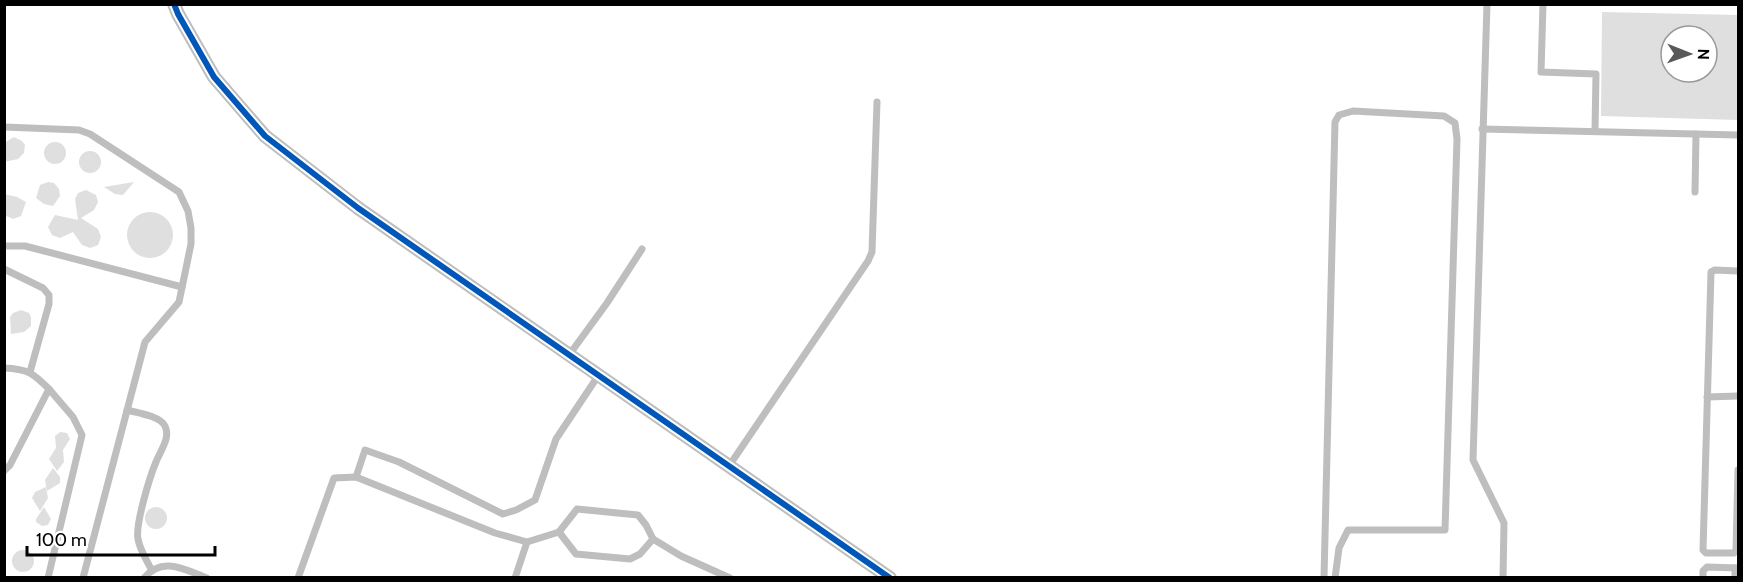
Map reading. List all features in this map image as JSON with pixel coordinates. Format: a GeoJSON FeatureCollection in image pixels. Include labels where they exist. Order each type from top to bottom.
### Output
{"type":"FeatureCollection","features":[{"type":"Feature","properties":{"kind":"street"},"geometry":{"type":"LineString","coordinates":[[174,4],[214,77],[265,136],[358,208],[890,578]]}},
{"type":"Feature","properties":{"kind":"lane"},"geometry":{"type":"LineString","coordinates":[[1487,4],[1473,460],[1504,523],[1503,578]]}},
{"type":"Feature","properties":{"kind":"lane"},"geometry":{"type":"LineString","coordinates":[[1543,4],[1541,72],[1596,74],[1594,131]]}},
{"type":"Feature","properties":{"kind":"lane"},"geometry":{"type":"LineString","coordinates":[[729,466],[796,370],[872,252],[877,102]]}},
{"type":"Feature","properties":{"kind":"lane"},"geometry":{"type":"LineString","coordinates":[[1324,578],[1335,122],[1339,115],[1353,111],[1444,116],[1455,123],[1457,139],[1445,530],[1348,530],[1340,548],[1335,578]]}},
{"type":"Feature","properties":{"kind":"lane"},"geometry":{"type":"LineString","coordinates":[[4,127],[79,130],[115,149],[179,192],[188,211],[191,228],[191,244],[179,302],[145,342],[83,578]]}},
{"type":"Feature","properties":{"kind":"lane"},"geometry":{"type":"LineString","coordinates":[[1482,129],[1738,135]]}},
{"type":"Feature","properties":{"kind":"lane"},"geometry":{"type":"LineString","coordinates":[[1695,192],[1696,134]]}},
{"type":"Feature","properties":{"kind":"lane"},"geometry":{"type":"LineString","coordinates":[[4,246],[25,246],[182,287]]}},
{"type":"Feature","properties":{"kind":"lane"},"geometry":{"type":"LineString","coordinates":[[569,355],[608,303],[642,249]]}},
{"type":"Feature","properties":{"kind":"lane"},"geometry":{"type":"LineString","coordinates":[[4,269],[43,288],[48,295],[49,304],[30,372]]}},
{"type":"Feature","properties":{"kind":"lane"},"geometry":{"type":"LineString","coordinates":[[1738,271],[1715,270],[1711,272],[1704,552],[1735,552],[1738,470]]}},
{"type":"Feature","properties":{"kind":"lane"},"geometry":{"type":"LineString","coordinates":[[4,368],[30,372],[49,389],[73,417],[82,435],[48,578]]}},
{"type":"Feature","properties":{"kind":"lane"},"geometry":{"type":"LineString","coordinates":[[356,477],[365,450],[399,462],[503,514],[516,510],[535,501],[556,439],[598,376]]}},
{"type":"Feature","properties":{"kind":"lane"},"geometry":{"type":"LineString","coordinates":[[4,471],[10,465],[49,389]]}},
{"type":"Feature","properties":{"kind":"lane"},"geometry":{"type":"LineString","coordinates":[[1707,397],[1738,396]]}},
{"type":"Feature","properties":{"kind":"lane"},"geometry":{"type":"LineString","coordinates":[[127,410],[159,420],[165,424],[167,433],[138,524],[137,538],[151,569]]}},
{"type":"Feature","properties":{"kind":"lane"},"geometry":{"type":"LineString","coordinates":[[298,578],[334,478],[356,477],[495,534],[527,542],[559,532],[577,509],[638,515],[653,539],[681,556],[730,578]]}},
{"type":"Feature","properties":{"kind":"lane"},"geometry":{"type":"LineString","coordinates":[[559,532],[576,554],[630,559],[640,554],[653,539]]}},
{"type":"Feature","properties":{"kind":"lane"},"geometry":{"type":"LineString","coordinates":[[515,578],[527,542]]}},
{"type":"Feature","properties":{"kind":"lane"},"geometry":{"type":"LineString","coordinates":[[144,578],[151,569],[165,565],[207,578]]}},
{"type":"Feature","properties":{"kind":"lane"},"geometry":{"type":"LineString","coordinates":[[1703,578],[1703,571],[1707,567],[1737,568],[1735,578]]}},
{"type":"Feature","properties":{"kind":"building"},"geometry":{"type":"Polygon","coordinates":[[[1602,12],[1738,15],[1738,120],[1601,116],[1602,12]]]}},
{"type":"Feature","properties":{"kind":"building"},"geometry":{"type":"Polygon","coordinates":[[[14,137],[25,145],[24,153],[18,159],[4,162],[4,143],[14,137]]]}},
{"type":"Feature","properties":{"kind":"building"},"geometry":{"type":"Polygon","coordinates":[[[55,142],[63,145],[66,153],[63,161],[55,164],[47,161],[44,153],[47,145],[55,142]]]}},
{"type":"Feature","properties":{"kind":"building"},"geometry":{"type":"Polygon","coordinates":[[[90,151],[98,154],[101,162],[98,170],[90,173],[82,170],[79,162],[82,154],[90,151]]]}},
{"type":"Feature","properties":{"kind":"building"},"geometry":{"type":"Polygon","coordinates":[[[48,182],[54,183],[59,189],[60,196],[53,206],[44,204],[36,198],[40,185],[48,182]]]}},
{"type":"Feature","properties":{"kind":"building"},"geometry":{"type":"Polygon","coordinates":[[[134,182],[123,195],[115,194],[104,187],[134,182]]]}},
{"type":"Feature","properties":{"kind":"building"},"geometry":{"type":"Polygon","coordinates":[[[86,190],[96,195],[98,202],[94,210],[81,218],[98,229],[101,237],[98,245],[90,248],[82,245],[73,232],[60,238],[52,235],[48,227],[55,215],[78,220],[75,199],[78,193],[86,190]]]}},
{"type":"Feature","properties":{"kind":"building"},"geometry":{"type":"Polygon","coordinates":[[[4,194],[26,202],[21,216],[13,219],[4,215],[4,194]]]}},
{"type":"Feature","properties":{"kind":"building"},"geometry":{"type":"Polygon","coordinates":[[[150,212],[166,219],[173,235],[166,251],[150,258],[134,251],[127,235],[134,219],[150,212]]]}},
{"type":"Feature","properties":{"kind":"building"},"geometry":{"type":"Polygon","coordinates":[[[21,310],[29,313],[31,326],[24,332],[11,334],[10,317],[21,310]]]}},
{"type":"Feature","properties":{"kind":"building"},"geometry":{"type":"Polygon","coordinates":[[[60,432],[67,433],[70,439],[63,450],[64,462],[57,471],[49,459],[56,448],[55,436],[60,432]]]}},
{"type":"Feature","properties":{"kind":"building"},"geometry":{"type":"Polygon","coordinates":[[[53,468],[60,477],[60,483],[47,491],[45,480],[53,468]]]}},
{"type":"Feature","properties":{"kind":"building"},"geometry":{"type":"Polygon","coordinates":[[[46,487],[48,498],[40,511],[32,498],[35,492],[46,487]]]}},
{"type":"Feature","properties":{"kind":"building"},"geometry":{"type":"Polygon","coordinates":[[[44,507],[51,519],[48,525],[42,526],[36,522],[36,519],[44,507]]]}},
{"type":"Feature","properties":{"kind":"building"},"geometry":{"type":"Polygon","coordinates":[[[156,507],[164,510],[167,518],[164,526],[156,529],[148,526],[145,518],[148,510],[156,507]]]}},
{"type":"Feature","properties":{"kind":"building"},"geometry":{"type":"Polygon","coordinates":[[[23,550],[31,553],[34,561],[31,569],[23,572],[15,569],[12,561],[15,553],[23,550]]]}},
{"type":"Feature","properties":{"kind":"cycle path"},"geometry":{"type":"LineString","coordinates":[[174,4],[214,77],[265,136],[358,208],[890,578]]}}]}
